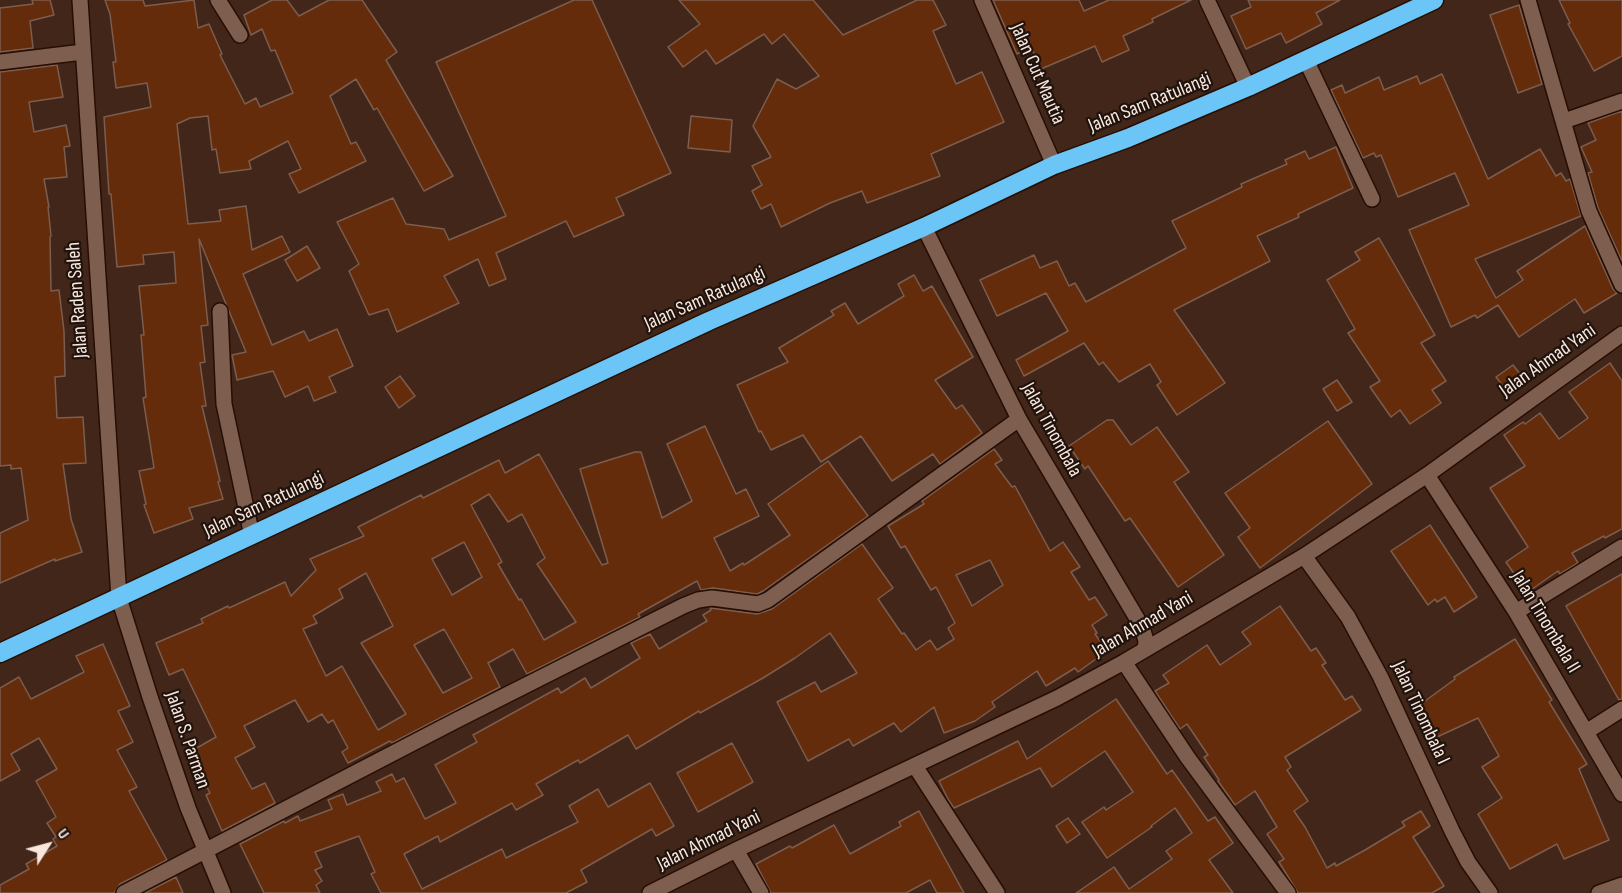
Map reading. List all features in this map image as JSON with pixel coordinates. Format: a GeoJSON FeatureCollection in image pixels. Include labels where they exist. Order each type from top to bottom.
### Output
{"type":"FeatureCollection","features":[{"type":"Feature","properties":{"kind":"highway","name":"Jalan Sam Ratulangi"},"geometry":{"type":"LineString","coordinates":[[0,652],[720,316],[924,227],[1054,165],[1128,138],[1248,87],[1434,0]]}},
{"type":"Feature","properties":{"kind":"street","name":"Jalan Raden Saleh"},"geometry":{"type":"LineString","coordinates":[[80,0],[119,598]]}},
{"type":"Feature","properties":{"kind":"street"},"geometry":{"type":"LineString","coordinates":[[218,0],[240,35]]}},
{"type":"Feature","properties":{"kind":"street","name":"Jalan Cut Mautia"},"geometry":{"type":"LineString","coordinates":[[982,0],[1054,165]]}},
{"type":"Feature","properties":{"kind":"street"},"geometry":{"type":"LineString","coordinates":[[1207,0],[1248,87]]}},
{"type":"Feature","properties":{"kind":"street"},"geometry":{"type":"LineString","coordinates":[[1528,0],[1589,211],[1622,285]]}},
{"type":"Feature","properties":{"kind":"street"},"geometry":{"type":"LineString","coordinates":[[0,62],[83,52]]}},
{"type":"Feature","properties":{"kind":"street"},"geometry":{"type":"LineString","coordinates":[[1305,60],[1372,200]]}},
{"type":"Feature","properties":{"kind":"street"},"geometry":{"type":"LineString","coordinates":[[1564,122],[1622,100]]}},
{"type":"Feature","properties":{"kind":"street","name":"Jalan Tinombala"},"geometry":{"type":"LineString","coordinates":[[924,227],[1019,419],[1142,627],[1146,641],[1145,649]]}},
{"type":"Feature","properties":{"kind":"street"},"geometry":{"type":"LineString","coordinates":[[220,311],[224,404],[252,536]]}},
{"type":"Feature","properties":{"kind":"street","name":"Jalan Ahmad Yani"},"geometry":{"type":"LineString","coordinates":[[651,893],[736,850],[1057,698],[1124,662],[1304,555],[1427,475],[1622,334]]}},
{"type":"Feature","properties":{"kind":"street"},"geometry":{"type":"LineString","coordinates":[[124,893],[455,721],[683,606],[712,597],[758,604],[768,600],[1019,419]]}},
{"type":"Feature","properties":{"kind":"street","name":"Jalan Tinombala II"},"geometry":{"type":"LineString","coordinates":[[1427,475],[1516,612],[1622,794]]}},
{"type":"Feature","properties":{"kind":"street"},"geometry":{"type":"LineString","coordinates":[[1516,612],[1622,547]]}},
{"type":"Feature","properties":{"kind":"street","name":"Jalan Tinombala I"},"geometry":{"type":"LineString","coordinates":[[1304,555],[1348,617],[1380,676],[1452,831],[1468,862],[1490,893]]}},
{"type":"Feature","properties":{"kind":"street","name":"Jalan S. Parman"},"geometry":{"type":"LineString","coordinates":[[119,598],[150,697],[204,851],[223,893]]}},
{"type":"Feature","properties":{"kind":"street"},"geometry":{"type":"LineString","coordinates":[[1124,662],[1188,758],[1288,893]]}},
{"type":"Feature","properties":{"kind":"street"},"geometry":{"type":"LineString","coordinates":[[1586,732],[1622,709]]}},
{"type":"Feature","properties":{"kind":"street"},"geometry":{"type":"LineString","coordinates":[[915,766],[997,893]]}},
{"type":"Feature","properties":{"kind":"street"},"geometry":{"type":"LineString","coordinates":[[736,850],[760,893]]}},
{"type":"Feature","properties":{"kind":"street"},"geometry":{"type":"LineString","coordinates":[[1599,893],[1622,885]]}},
{"type":"Feature","properties":{"kind":"building"},"geometry":{"type":"Polygon","coordinates":[[[32,0],[50,0],[54,15],[30,21],[33,48],[0,52],[0,8],[33,4],[32,0]]]}},
{"type":"Feature","properties":{"kind":"building"},"geometry":{"type":"Polygon","coordinates":[[[105,0],[143,0],[145,6],[194,0],[198,28],[209,24],[222,54],[220,55],[245,104],[256,98],[260,107],[293,93],[275,50],[271,51],[262,29],[251,35],[244,15],[272,0],[287,0],[299,16],[329,0],[362,0],[397,52],[386,60],[453,176],[424,191],[377,108],[374,110],[356,79],[330,96],[351,144],[356,142],[366,161],[299,193],[289,174],[301,169],[288,141],[249,161],[251,169],[220,173],[216,149],[212,150],[208,116],[190,118],[177,124],[188,224],[221,221],[219,210],[246,206],[252,250],[282,236],[290,252],[243,274],[272,345],[304,331],[309,341],[337,329],[353,366],[329,377],[336,392],[314,401],[308,386],[285,397],[273,371],[237,380],[232,355],[246,352],[199,239],[208,325],[201,326],[205,362],[200,363],[206,406],[202,406],[223,499],[189,508],[193,519],[154,533],[144,505],[146,504],[139,471],[154,468],[143,398],[146,397],[141,335],[144,335],[139,286],[176,283],[174,252],[143,255],[144,264],[117,267],[104,117],[151,107],[147,83],[116,88],[113,62],[116,62],[110,14],[105,0]]]}},
{"type":"Feature","properties":{"kind":"building"},"geometry":{"type":"Polygon","coordinates":[[[574,0],[592,0],[671,173],[616,198],[624,215],[574,237],[566,221],[496,253],[506,279],[489,286],[478,259],[444,276],[459,303],[397,332],[388,309],[369,315],[349,271],[359,264],[337,222],[393,198],[406,224],[444,229],[449,240],[506,216],[436,62],[574,0]]]}},
{"type":"Feature","properties":{"kind":"building"},"geometry":{"type":"Polygon","coordinates":[[[679,0],[813,0],[843,35],[917,0],[933,0],[946,25],[933,31],[956,84],[982,72],[1004,122],[931,154],[940,176],[867,203],[862,191],[830,203],[781,227],[771,204],[761,209],[752,191],[762,185],[752,166],[771,157],[753,126],[777,79],[796,89],[819,76],[784,34],[772,44],[764,34],[716,64],[706,50],[683,67],[668,47],[700,24],[679,0]]]}},
{"type":"Feature","properties":{"kind":"building"},"geometry":{"type":"Polygon","coordinates":[[[993,0],[1079,0],[1084,11],[1109,0],[1191,0],[1123,36],[1129,50],[1102,62],[1095,46],[1041,69],[1031,47],[1017,54],[993,0]]]}},
{"type":"Feature","properties":{"kind":"building"},"geometry":{"type":"Polygon","coordinates":[[[1248,0],[1340,0],[1316,13],[1322,24],[1286,43],[1281,33],[1246,49],[1231,16],[1251,7],[1248,0]]]}},
{"type":"Feature","properties":{"kind":"building"},"geometry":{"type":"Polygon","coordinates":[[[1559,0],[1622,0],[1622,56],[1594,71],[1568,24],[1570,23],[1559,0]]]}},
{"type":"Feature","properties":{"kind":"building"},"geometry":{"type":"Polygon","coordinates":[[[1519,5],[1542,84],[1518,93],[1490,15],[1519,5]]]}},
{"type":"Feature","properties":{"kind":"building"},"geometry":{"type":"Polygon","coordinates":[[[57,65],[63,97],[29,102],[34,132],[66,125],[70,146],[64,147],[67,177],[44,179],[51,236],[51,291],[59,290],[64,331],[65,376],[55,377],[57,418],[83,417],[86,463],[63,464],[71,519],[82,552],[55,561],[55,559],[0,583],[0,533],[28,520],[21,468],[11,469],[11,465],[0,466],[0,72],[57,65]]]}},
{"type":"Feature","properties":{"kind":"building"},"geometry":{"type":"Polygon","coordinates":[[[1442,74],[1488,179],[1540,149],[1556,176],[1561,173],[1566,181],[1570,179],[1581,216],[1475,259],[1496,298],[1523,280],[1517,271],[1585,226],[1613,289],[1617,293],[1584,313],[1575,299],[1519,337],[1498,305],[1477,318],[1475,315],[1451,327],[1409,230],[1469,205],[1455,173],[1398,197],[1381,155],[1376,157],[1374,153],[1363,158],[1331,90],[1342,85],[1345,93],[1379,77],[1384,90],[1417,76],[1420,84],[1442,74]]]}},
{"type":"Feature","properties":{"kind":"building"},"geometry":{"type":"Polygon","coordinates":[[[1622,111],[1622,261],[1598,208],[1588,173],[1592,172],[1581,147],[1596,140],[1588,123],[1622,111]]]}},
{"type":"Feature","properties":{"kind":"building"},"geometry":{"type":"Polygon","coordinates":[[[691,116],[732,120],[730,152],[688,148],[691,116]]]}},
{"type":"Feature","properties":{"kind":"building"},"geometry":{"type":"Polygon","coordinates":[[[1336,147],[1353,188],[1257,236],[1270,261],[1174,310],[1225,383],[1177,415],[1157,385],[1161,382],[1150,364],[1119,382],[1103,362],[1099,365],[1084,343],[1024,376],[1016,360],[1068,331],[1046,293],[997,316],[980,280],[1034,255],[1040,268],[1057,261],[1069,286],[1075,283],[1086,302],[1186,248],[1172,221],[1242,187],[1241,184],[1287,164],[1285,160],[1305,151],[1309,159],[1336,147]]]}},
{"type":"Feature","properties":{"kind":"building"},"geometry":{"type":"Polygon","coordinates":[[[1379,238],[1435,335],[1421,343],[1446,381],[1432,390],[1441,403],[1410,424],[1400,410],[1391,417],[1370,387],[1380,381],[1348,333],[1355,329],[1327,280],[1360,260],[1355,252],[1379,238]]]}},
{"type":"Feature","properties":{"kind":"building"},"geometry":{"type":"Polygon","coordinates":[[[307,246],[320,268],[297,281],[285,260],[307,246]]]}},
{"type":"Feature","properties":{"kind":"building"},"geometry":{"type":"Polygon","coordinates":[[[914,275],[923,291],[932,286],[973,357],[935,380],[956,409],[962,405],[982,433],[940,464],[933,454],[892,481],[861,436],[821,462],[803,435],[771,450],[761,431],[759,432],[737,385],[788,362],[779,348],[834,315],[831,311],[845,303],[858,324],[904,296],[898,284],[914,275]]]}},
{"type":"Feature","properties":{"kind":"building"},"geometry":{"type":"Polygon","coordinates":[[[1610,363],[1622,381],[1622,529],[1572,553],[1578,563],[1560,574],[1558,571],[1525,594],[1506,562],[1528,547],[1490,488],[1525,466],[1504,435],[1540,413],[1559,439],[1588,418],[1569,392],[1610,363]]]}},
{"type":"Feature","properties":{"kind":"building"},"geometry":{"type":"Polygon","coordinates":[[[1513,365],[1524,379],[1508,392],[1496,377],[1513,365]]]}},
{"type":"Feature","properties":{"kind":"building"},"geometry":{"type":"Polygon","coordinates":[[[400,376],[415,396],[399,408],[385,387],[400,376]]]}},
{"type":"Feature","properties":{"kind":"building"},"geometry":{"type":"Polygon","coordinates":[[[1337,380],[1352,402],[1337,411],[1323,389],[1337,380]]]}},
{"type":"Feature","properties":{"kind":"building"},"geometry":{"type":"Polygon","coordinates":[[[1107,420],[1113,420],[1131,445],[1157,427],[1189,472],[1174,482],[1224,555],[1178,587],[1130,518],[1125,521],[1088,466],[1085,469],[1069,446],[1107,420]]]}},
{"type":"Feature","properties":{"kind":"building"},"geometry":{"type":"Polygon","coordinates":[[[1328,421],[1372,484],[1260,568],[1238,537],[1250,528],[1225,493],[1328,421]]]}},
{"type":"Feature","properties":{"kind":"building"},"geometry":{"type":"Polygon","coordinates":[[[705,426],[736,494],[746,489],[759,516],[714,538],[730,571],[743,563],[744,565],[790,535],[768,504],[828,461],[868,516],[757,594],[713,588],[701,590],[697,581],[638,614],[640,617],[527,674],[513,649],[488,663],[500,687],[348,763],[342,752],[348,748],[333,720],[328,723],[322,714],[308,722],[295,700],[244,726],[255,747],[235,758],[252,789],[265,783],[275,803],[222,831],[206,795],[210,793],[188,753],[216,737],[183,669],[169,675],[156,643],[203,623],[201,619],[228,606],[229,608],[285,582],[291,596],[316,570],[310,559],[364,536],[358,527],[421,495],[423,498],[499,460],[505,473],[539,454],[602,565],[608,563],[580,469],[641,452],[662,518],[692,501],[667,444],[705,426]],[[489,494],[471,505],[502,562],[498,564],[544,640],[576,622],[537,564],[545,558],[522,514],[508,522],[489,494]],[[464,542],[432,559],[452,595],[482,577],[464,542]],[[366,573],[339,589],[343,598],[313,616],[317,623],[303,629],[326,676],[342,666],[378,730],[406,714],[361,643],[393,626],[366,573]],[[444,629],[414,645],[443,693],[472,678],[444,629]]]}},
{"type":"Feature","properties":{"kind":"building"},"geometry":{"type":"Polygon","coordinates":[[[994,449],[1002,460],[995,464],[1012,487],[1015,486],[1050,551],[1063,542],[1080,567],[1071,572],[1089,600],[1095,597],[1107,615],[1092,625],[1097,633],[1095,634],[1107,651],[1078,672],[1075,668],[1046,686],[1037,671],[992,702],[995,707],[975,721],[944,733],[934,707],[901,732],[894,723],[853,746],[849,739],[808,761],[777,702],[815,682],[821,692],[857,673],[830,633],[763,678],[700,713],[699,711],[636,749],[628,735],[580,763],[578,760],[536,784],[543,795],[516,810],[512,803],[440,842],[438,836],[404,854],[422,889],[502,849],[506,858],[578,822],[569,806],[598,789],[608,807],[650,783],[674,826],[656,836],[652,829],[581,870],[587,882],[566,893],[381,893],[371,874],[375,872],[359,836],[315,852],[322,867],[315,870],[322,881],[316,885],[320,893],[264,893],[240,844],[284,821],[285,823],[298,816],[300,821],[332,809],[328,800],[343,794],[347,805],[381,791],[376,782],[392,774],[396,782],[404,778],[425,819],[456,803],[435,765],[477,742],[473,735],[558,688],[561,693],[585,678],[591,688],[640,658],[631,643],[650,634],[659,649],[707,621],[703,615],[711,610],[710,608],[757,614],[772,609],[862,544],[893,588],[878,599],[902,634],[904,633],[916,650],[930,640],[937,650],[954,639],[948,628],[955,623],[936,587],[931,590],[905,546],[901,548],[888,526],[924,504],[922,501],[994,449]],[[990,560],[956,575],[972,606],[1003,585],[990,560]]]}},
{"type":"Feature","properties":{"kind":"building"},"geometry":{"type":"Polygon","coordinates":[[[1430,525],[1477,597],[1454,612],[1445,597],[1437,602],[1435,599],[1428,605],[1391,551],[1430,525]]]}},
{"type":"Feature","properties":{"kind":"building"},"geometry":{"type":"Polygon","coordinates":[[[1622,574],[1622,699],[1619,700],[1566,606],[1622,574]]]}},
{"type":"Feature","properties":{"kind":"building"},"geometry":{"type":"Polygon","coordinates":[[[1280,606],[1311,651],[1316,648],[1326,663],[1322,665],[1345,700],[1352,696],[1361,710],[1285,757],[1291,767],[1287,770],[1308,801],[1294,811],[1327,868],[1335,863],[1336,866],[1405,826],[1402,822],[1421,811],[1430,826],[1413,837],[1444,886],[1432,893],[1298,893],[1279,862],[1284,859],[1267,834],[1277,827],[1255,791],[1235,805],[1218,781],[1204,757],[1208,755],[1187,724],[1180,729],[1155,691],[1169,683],[1163,675],[1207,645],[1220,665],[1251,644],[1242,632],[1280,606]]]}},
{"type":"Feature","properties":{"kind":"building"},"geometry":{"type":"Polygon","coordinates":[[[1515,639],[1552,700],[1549,702],[1587,764],[1579,769],[1609,840],[1564,859],[1557,844],[1510,869],[1478,814],[1502,798],[1482,767],[1499,756],[1478,718],[1437,737],[1421,704],[1455,679],[1454,677],[1515,639]]]}},
{"type":"Feature","properties":{"kind":"building"},"geometry":{"type":"Polygon","coordinates":[[[103,644],[130,706],[118,711],[133,742],[117,750],[137,787],[129,791],[167,860],[120,884],[114,893],[0,893],[0,885],[29,869],[26,864],[57,846],[53,839],[56,837],[47,823],[56,817],[36,781],[57,769],[39,738],[11,754],[20,770],[0,781],[0,688],[19,677],[31,699],[84,672],[76,656],[103,644]]]}},
{"type":"Feature","properties":{"kind":"building"},"geometry":{"type":"Polygon","coordinates":[[[1116,699],[1167,774],[1172,770],[1208,821],[1215,817],[1233,843],[1209,860],[1233,893],[1076,893],[1114,867],[1129,889],[1172,859],[1166,851],[1192,833],[1175,808],[1107,858],[1082,822],[1104,807],[1106,810],[1133,792],[1105,751],[1052,787],[1040,768],[954,808],[948,799],[939,781],[1018,741],[1027,759],[1116,699]]]}},
{"type":"Feature","properties":{"kind":"building"},"geometry":{"type":"Polygon","coordinates":[[[732,743],[753,782],[698,812],[677,773],[732,743]]]}},
{"type":"Feature","properties":{"kind":"building"},"geometry":{"type":"Polygon","coordinates":[[[919,811],[964,893],[937,893],[930,880],[906,893],[771,893],[756,864],[834,825],[850,854],[901,826],[899,822],[919,811]]]}},
{"type":"Feature","properties":{"kind":"building"},"geometry":{"type":"Polygon","coordinates":[[[1068,818],[1080,834],[1067,843],[1056,826],[1068,818]]]}},
{"type":"Feature","properties":{"kind":"building"},"geometry":{"type":"Polygon","coordinates":[[[176,877],[183,893],[145,893],[176,877]]]}}]}
